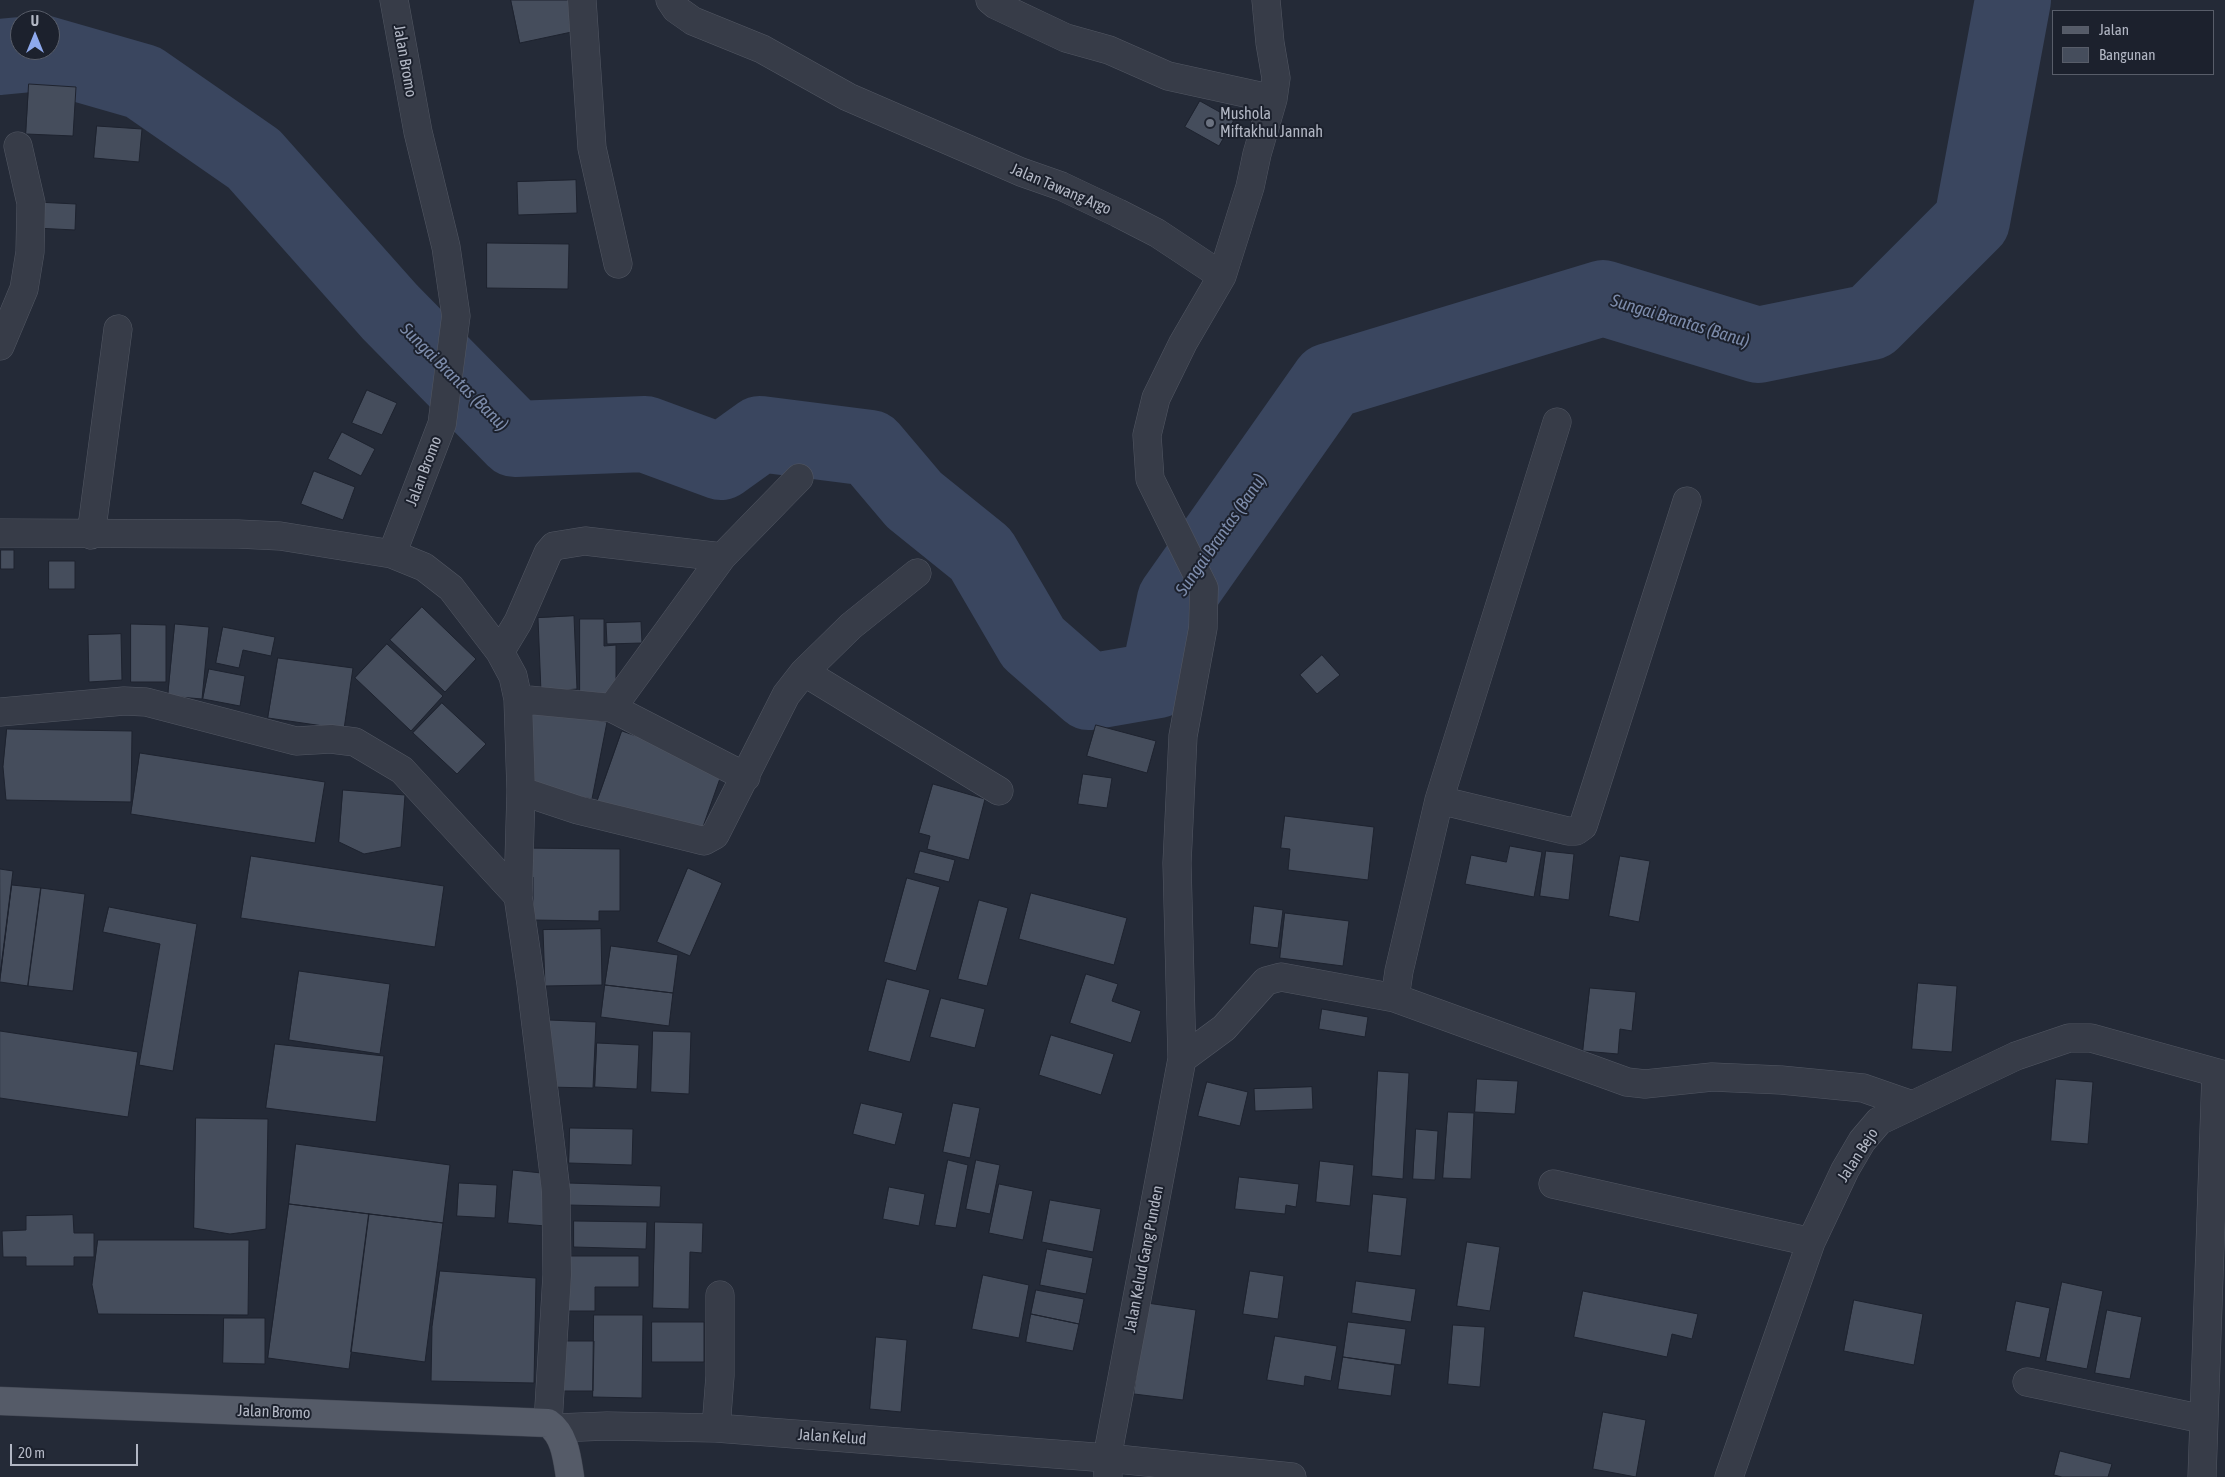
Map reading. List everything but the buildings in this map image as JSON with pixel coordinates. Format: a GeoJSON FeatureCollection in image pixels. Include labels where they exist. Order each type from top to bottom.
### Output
{"type":"FeatureCollection","features":[{"type":"Feature","properties":{"kind":"main road","name":"Jalan Bromo"},"geometry":{"type":"LineString","coordinates":[[0,1401],[552,1426]]}},
{"type":"Feature","properties":{"kind":"main road"},"geometry":{"type":"LineString","coordinates":[[552,1426],[565,1450],[570,1477]]}},
{"type":"Feature","properties":{"kind":"street","name":"Jalan Bromo"},"geometry":{"type":"LineString","coordinates":[[392,554],[442,424],[456,316],[446,247],[418,132],[394,0]]}},
{"type":"Feature","properties":{"kind":"street"},"geometry":{"type":"LineString","coordinates":[[582,0],[592,148],[618,264]]}},
{"type":"Feature","properties":{"kind":"street","name":"Jalan Tawang Argo"},"geometry":{"type":"LineString","coordinates":[[670,0],[676,10],[693,21],[762,50],[848,97],[1021,172],[1061,186],[1149,229],[1222,276]]}},
{"type":"Feature","properties":{"kind":"street"},"geometry":{"type":"LineString","coordinates":[[990,0],[996,5],[1066,38],[1109,50],[1168,76],[1273,99]]}},
{"type":"Feature","properties":{"kind":"street"},"geometry":{"type":"LineString","coordinates":[[1222,276],[1243,211],[1256,154],[1273,99],[1276,78],[1270,43],[1266,0]]}},
{"type":"Feature","properties":{"kind":"street"},"geometry":{"type":"LineString","coordinates":[[0,346],[24,289],[30,252],[30,203],[18,146]]}},
{"type":"Feature","properties":{"kind":"street","name":"Jalan Kelud Gang Punden"},"geometry":{"type":"LineString","coordinates":[[1107,1467],[1182,1059],[1178,863],[1183,736],[1203,628],[1204,588],[1150,479],[1147,435],[1156,398],[1183,344],[1222,276]]}},
{"type":"Feature","properties":{"kind":"street"},"geometry":{"type":"LineString","coordinates":[[91,535],[118,330]]}},
{"type":"Feature","properties":{"kind":"street"},"geometry":{"type":"LineString","coordinates":[[1395,998],[1399,971],[1439,800],[1557,422]]}},
{"type":"Feature","properties":{"kind":"street"},"geometry":{"type":"LineString","coordinates":[[612,708],[722,557],[799,478]]}},
{"type":"Feature","properties":{"kind":"street"},"geometry":{"type":"LineString","coordinates":[[1439,800],[1568,830],[1576,831],[1583,826],[1687,501]]}},
{"type":"Feature","properties":{"kind":"street"},"geometry":{"type":"LineString","coordinates":[[0,533],[91,535],[238,534],[280,536],[392,554],[424,567],[451,588],[500,652],[513,676],[518,699],[521,791],[518,896],[531,984],[556,1190],[558,1275],[552,1426]]}},
{"type":"Feature","properties":{"kind":"street"},"geometry":{"type":"LineString","coordinates":[[500,652],[518,622],[548,553],[554,546],[585,541],[722,557]]}},
{"type":"Feature","properties":{"kind":"street"},"geometry":{"type":"LineString","coordinates":[[521,791],[578,810],[704,841],[715,835],[786,695],[804,672],[851,626],[917,573]]}},
{"type":"Feature","properties":{"kind":"street"},"geometry":{"type":"LineString","coordinates":[[804,672],[999,791]]}},
{"type":"Feature","properties":{"kind":"street"},"geometry":{"type":"LineString","coordinates":[[518,699],[612,708],[746,777]]}},
{"type":"Feature","properties":{"kind":"street"},"geometry":{"type":"LineString","coordinates":[[0,712],[124,701],[146,702],[296,741],[331,739],[355,742],[402,770],[518,896]]}},
{"type":"Feature","properties":{"kind":"street"},"geometry":{"type":"LineString","coordinates":[[1182,1059],[1224,1028],[1266,981],[1281,977],[1395,998],[1627,1082],[1645,1084],[1712,1077],[1781,1080],[1863,1088],[1912,1105]]}},
{"type":"Feature","properties":{"kind":"street","name":"Jalan Bejo"},"geometry":{"type":"LineString","coordinates":[[1729,1477],[1811,1242],[1845,1170],[1862,1141],[1879,1121],[2016,1056],[2046,1044],[2069,1038],[2091,1038],[2220,1074]]}},
{"type":"Feature","properties":{"kind":"street"},"geometry":{"type":"LineString","coordinates":[[2202,1477],[2203,1419],[2220,1074]]}},
{"type":"Feature","properties":{"kind":"street"},"geometry":{"type":"LineString","coordinates":[[1553,1184],[1811,1242]]}},
{"type":"Feature","properties":{"kind":"street"},"geometry":{"type":"LineString","coordinates":[[716,1428],[720,1367],[720,1295]]}},
{"type":"Feature","properties":{"kind":"street"},"geometry":{"type":"LineString","coordinates":[[2027,1382],[2203,1419]]}},
{"type":"Feature","properties":{"kind":"street","name":"Jalan Kelud"},"geometry":{"type":"LineString","coordinates":[[552,1426],[716,1428],[1107,1467],[1292,1477]]}},
{"type":"Feature","properties":{"kind":"waterway","name":"Sungai Brantas (Banu)"},"geometry":{"type":"LineString","coordinates":[[0,57],[42,53],[143,82],[254,159],[390,312],[515,439],[645,434],[721,462],[760,434],[870,448],[914,500],[981,554],[1033,643],[1089,692],[1158,680],[1175,600],[1329,381],[1603,298],[1758,345],[1871,322],[1972,221],[2013,0]]}},
{"type":"Feature","properties":{"kind":"place","name":"Mushola Miftakhul Jannah"},"geometry":{"type":"Point","coordinates":[1210,123]}}]}
